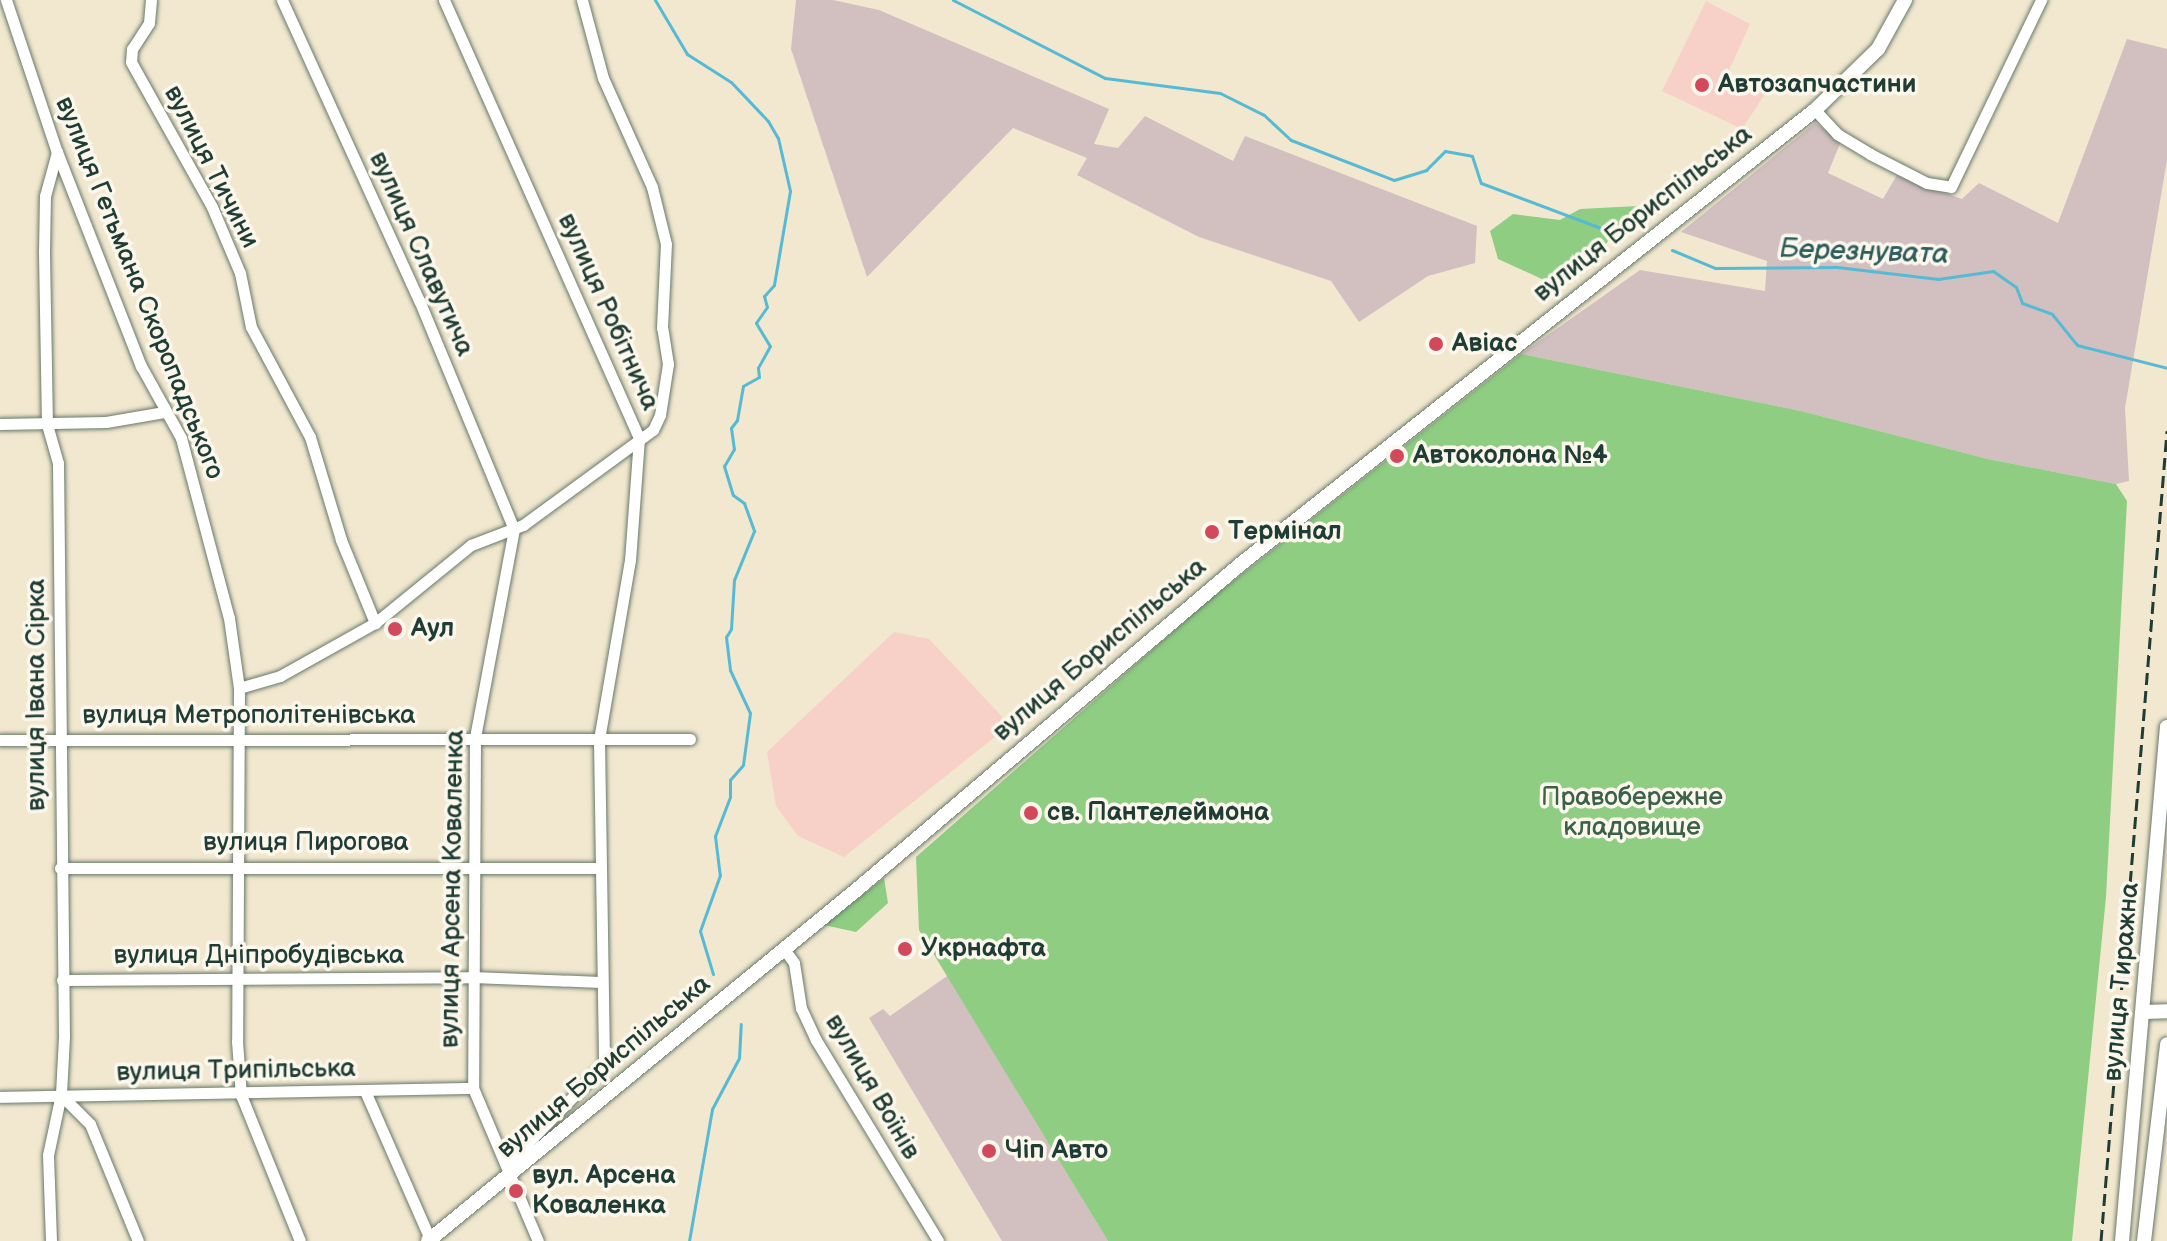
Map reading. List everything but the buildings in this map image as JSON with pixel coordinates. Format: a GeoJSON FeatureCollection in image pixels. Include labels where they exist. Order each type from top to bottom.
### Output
{"type":"FeatureCollection","features":[{"type":"Feature","properties":{"kind":"main road","name":"вулиця Бориспільська"},"geometry":{"type":"LineString","coordinates":[[429,1240],[509,1171],[784,949],[1242,563],[1815,110],[1878,49],[1905,0]]}},
{"type":"Feature","properties":{"kind":"main road","name":"вулиця Тиражна"},"geometry":{"type":"LineString","coordinates":[[2122,1241],[2167,728]]}},
{"type":"Feature","properties":{"kind":"main road"},"geometry":{"type":"LineString","coordinates":[[2144,1012],[2167,1011]]}},
{"type":"Feature","properties":{"kind":"main road","name":"вулиця Тиражна"},"geometry":{"type":"LineString","coordinates":[[2144,1241],[2167,1044]]}},
{"type":"Feature","properties":{"kind":"street","name":"вулиця Гетьмана Скоропадського"},"geometry":{"type":"LineString","coordinates":[[6,0],[57,152],[141,366],[181,438],[201,503],[229,618],[239,688],[237,980],[241,1095]]}},
{"type":"Feature","properties":{"kind":"street","name":"вулиця Тичини"},"geometry":{"type":"LineString","coordinates":[[151,0],[149,23],[132,49],[131,62],[212,207],[240,273],[251,327],[310,437],[341,540],[375,623]]}},
{"type":"Feature","properties":{"kind":"street","name":"вулиця Славутича"},"geometry":{"type":"LineString","coordinates":[[282,0],[437,342],[514,529]]}},
{"type":"Feature","properties":{"kind":"street","name":"вулиця Робітнича"},"geometry":{"type":"LineString","coordinates":[[444,0],[639,438],[653,430],[660,415],[668,364],[662,328],[666,244],[652,187],[603,78],[582,0]]}},
{"type":"Feature","properties":{"kind":"street"},"geometry":{"type":"LineString","coordinates":[[1815,110],[1837,134],[1870,154],[1927,183],[1951,187],[2041,0]]}},
{"type":"Feature","properties":{"kind":"street","name":"вулиця Івана Сірка"},"geometry":{"type":"LineString","coordinates":[[51,1241],[48,1155],[61,1094],[62,980],[58,463],[47,425],[45,196],[57,152]]}},
{"type":"Feature","properties":{"kind":"street"},"geometry":{"type":"LineString","coordinates":[[0,424],[47,425],[164,412]]}},
{"type":"Feature","properties":{"kind":"street"},"geometry":{"type":"LineString","coordinates":[[239,688],[280,676],[375,623],[471,545],[514,529],[639,438]]}},
{"type":"Feature","properties":{"kind":"street"},"geometry":{"type":"LineString","coordinates":[[509,1171],[604,1065],[600,982],[599,740],[630,560],[639,438]]}},
{"type":"Feature","properties":{"kind":"street","name":"вулиця Арсена Коваленка"},"geometry":{"type":"LineString","coordinates":[[514,529],[475,737],[473,1088],[538,1241]]}},
{"type":"Feature","properties":{"kind":"street","name":"вулиця Метрополітенівська"},"geometry":{"type":"LineString","coordinates":[[0,740],[240,737],[690,739]]}},
{"type":"Feature","properties":{"kind":"street","name":"вулиця Пирогова"},"geometry":{"type":"LineString","coordinates":[[60,868],[240,864],[599,868]]}},
{"type":"Feature","properties":{"kind":"street","name":"вулиця Воїнів"},"geometry":{"type":"LineString","coordinates":[[784,949],[794,963],[801,1008],[816,1040],[938,1241]]}},
{"type":"Feature","properties":{"kind":"street","name":"вулиця Дніпробудівська"},"geometry":{"type":"LineString","coordinates":[[62,980],[472,977],[600,982]]}},
{"type":"Feature","properties":{"kind":"street","name":"вулиця Трипільська"},"geometry":{"type":"LineString","coordinates":[[0,1097],[61,1094],[241,1095],[473,1088]]}},
{"type":"Feature","properties":{"kind":"street"},"geometry":{"type":"LineString","coordinates":[[365,1091],[429,1240]]}},
{"type":"Feature","properties":{"kind":"street"},"geometry":{"type":"LineString","coordinates":[[61,1094],[90,1124],[138,1241]]}},
{"type":"Feature","properties":{"kind":"street"},"geometry":{"type":"LineString","coordinates":[[241,1095],[300,1241]]}},
{"type":"Feature","properties":{"kind":"shaded area"},"geometry":{"type":"Polygon","coordinates":[[[796,0],[833,0],[879,10],[1109,109],[1094,144],[1118,148],[1145,116],[1233,161],[1245,136],[1477,226],[1475,263],[1428,276],[1359,322],[1331,281],[1199,237],[1077,175],[1087,158],[1013,128],[867,277],[791,49],[796,0]]]}},
{"type":"Feature","properties":{"kind":"shaded area"},"geometry":{"type":"Polygon","coordinates":[[[1706,1],[1750,24],[1727,75],[1765,94],[1742,129],[1662,91],[1706,1]]]}},
{"type":"Feature","properties":{"kind":"shaded area"},"geometry":{"type":"Polygon","coordinates":[[[2127,39],[2167,49],[2167,160],[2125,408],[2129,481],[2116,484],[1988,459],[1801,411],[1521,354],[1640,270],[1765,291],[1767,261],[1681,232],[1815,123],[1841,141],[1828,173],[1883,199],[1897,175],[1962,199],[1979,183],[2058,223],[2127,39]]]}},
{"type":"Feature","properties":{"kind":"shaded area"},"geometry":{"type":"Polygon","coordinates":[[[894,632],[929,639],[1010,725],[844,857],[798,836],[776,806],[767,752],[894,632]]]}},
{"type":"Feature","properties":{"kind":"shaded area"},"geometry":{"type":"Polygon","coordinates":[[[950,974],[1108,1241],[1002,1241],[869,1018],[883,1009],[890,1016],[950,974]]]}},
{"type":"Feature","properties":{"kind":"green space"},"geometry":{"type":"Polygon","coordinates":[[[1638,206],[1593,259],[1544,280],[1498,259],[1490,231],[1513,214],[1560,220],[1580,209],[1638,206]]]}},
{"type":"Feature","properties":{"kind":"green space","name":"Правобережне кладовище"},"geometry":{"type":"Polygon","coordinates":[[[1521,354],[1801,411],[1988,459],[2116,484],[2127,501],[2106,897],[2072,1241],[1108,1241],[919,930],[916,857],[1208,601],[1521,354]]]}},
{"type":"Feature","properties":{"kind":"green space"},"geometry":{"type":"Polygon","coordinates":[[[884,878],[888,903],[856,932],[824,925],[884,878]]]}},
{"type":"Feature","properties":{"kind":"waterway"},"geometry":{"type":"LineString","coordinates":[[655,0],[687,54],[731,82],[768,121],[778,138],[790,191],[774,285],[764,296],[767,307],[756,323],[770,346],[758,368],[759,377],[743,386],[737,420],[731,428],[734,449],[724,466],[733,495],[744,503],[754,531],[734,580],[731,629],[726,637],[730,670],[750,713],[743,765],[730,780],[730,797],[715,836],[720,875],[700,931],[713,974]]}},
{"type":"Feature","properties":{"kind":"waterway","name":"Березнувата"},"geometry":{"type":"LineString","coordinates":[[953,0],[1105,78],[1220,93],[1264,115],[1291,140],[1394,180],[1426,170],[1445,151],[1472,156],[1481,183],[1617,234]]}},
{"type":"Feature","properties":{"kind":"waterway","name":"Березнувата"},"geometry":{"type":"LineString","coordinates":[[1672,250],[1715,268],[1837,267],[1938,279],[1993,271],[2016,287],[2022,303],[2052,314],[2077,345],[2167,368]]}},
{"type":"Feature","properties":{"kind":"waterway"},"geometry":{"type":"LineString","coordinates":[[689,1241],[712,1109],[739,1058],[741,1024]]}},
{"type":"Feature","properties":{"kind":"railway"},"geometry":{"type":"LineString","coordinates":[[2101,1241],[2167,431]]}},
{"type":"Feature","properties":{"kind":"place","name":"Автозапчастини"},"geometry":{"type":"Point","coordinates":[1702,85]}},
{"type":"Feature","properties":{"kind":"place","name":"Авіас"},"geometry":{"type":"Point","coordinates":[1436,344]}},
{"type":"Feature","properties":{"kind":"place","name":"Автоколона №4"},"geometry":{"type":"Point","coordinates":[1397,456]}},
{"type":"Feature","properties":{"kind":"place","name":"Термінал"},"geometry":{"type":"Point","coordinates":[1212,532]}},
{"type":"Feature","properties":{"kind":"place","name":"Аул"},"geometry":{"type":"Point","coordinates":[395,629]}},
{"type":"Feature","properties":{"kind":"place","name":"св. Пантелеймона"},"geometry":{"type":"Point","coordinates":[1031,813]}},
{"type":"Feature","properties":{"kind":"place","name":"Укрнафта"},"geometry":{"type":"Point","coordinates":[905,949]}},
{"type":"Feature","properties":{"kind":"place","name":"Чіп Авто"},"geometry":{"type":"Point","coordinates":[989,1151]}},
{"type":"Feature","properties":{"kind":"place","name":"вул. Арсена Коваленка"},"geometry":{"type":"Point","coordinates":[516,1191]}}]}
